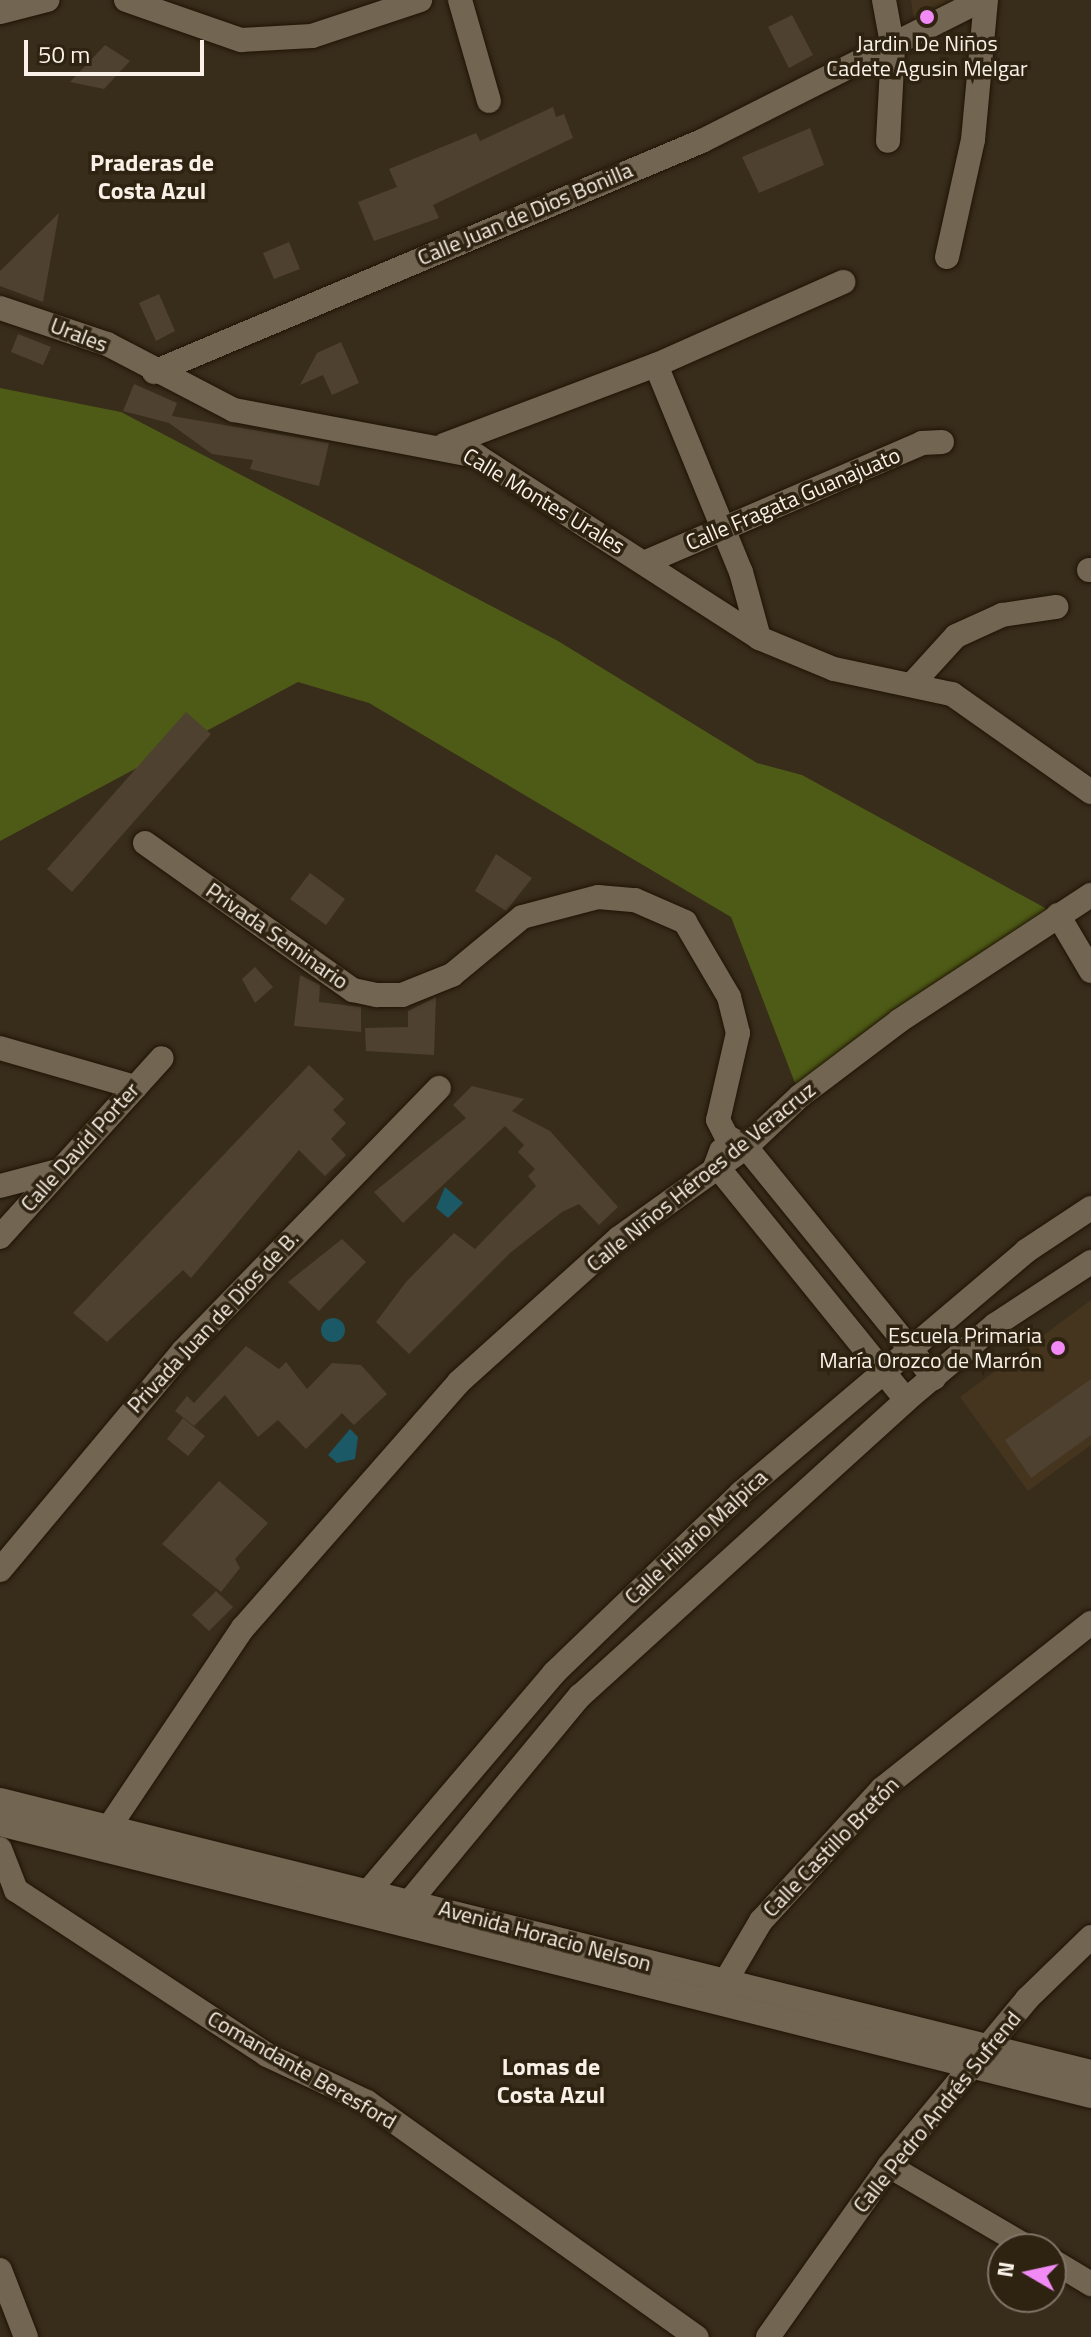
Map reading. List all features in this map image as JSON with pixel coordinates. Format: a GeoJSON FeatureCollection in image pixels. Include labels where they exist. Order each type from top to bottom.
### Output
{"type":"FeatureCollection","features":[{"type":"Feature","properties":{"kind":"street"},"geometry":{"type":"LineString","coordinates":[[4,11],[47,0]]}},
{"type":"Feature","properties":{"kind":"street"},"geometry":{"type":"LineString","coordinates":[[126,0],[241,40],[312,36],[420,0]]}},
{"type":"Feature","properties":{"kind":"street"},"geometry":{"type":"LineString","coordinates":[[460,0],[489,101]]}},
{"type":"Feature","properties":{"kind":"street"},"geometry":{"type":"LineString","coordinates":[[884,0],[893,49],[888,141]]}},
{"type":"Feature","properties":{"kind":"street"},"geometry":{"type":"LineString","coordinates":[[947,257],[973,140],[984,0]]}},
{"type":"Feature","properties":{"kind":"street","name":"Calle Juan de Dios Bonilla"},"geometry":{"type":"LineString","coordinates":[[154,372],[702,141],[893,49],[984,0]]}},
{"type":"Feature","properties":{"kind":"street"},"geometry":{"type":"LineString","coordinates":[[444,445],[656,365],[843,282]]}},
{"type":"Feature","properties":{"kind":"street","name":"Urales"},"geometry":{"type":"LineString","coordinates":[[0,308],[107,344],[154,372]]}},
{"type":"Feature","properties":{"kind":"street"},"geometry":{"type":"LineString","coordinates":[[656,365],[722,531],[759,638]]}},
{"type":"Feature","properties":{"kind":"street","name":"Calle Montes Urales"},"geometry":{"type":"LineString","coordinates":[[154,372],[234,410],[444,445],[477,456],[646,562],[759,638],[834,669],[914,682],[952,694],[1091,792]]}},
{"type":"Feature","properties":{"kind":"street","name":"Calle Fragata Guanajuato"},"geometry":{"type":"LineString","coordinates":[[646,562],[922,443],[942,442]]}},
{"type":"Feature","properties":{"kind":"street"},"geometry":{"type":"LineString","coordinates":[[914,682],[956,636],[1002,615],[1056,607]]}},
{"type":"Feature","properties":{"kind":"street","name":"Privada Seminario"},"geometry":{"type":"LineString","coordinates":[[145,843],[353,990],[377,995],[402,995],[452,975],[522,917],[598,897],[635,900],[685,922],[729,997],[738,1033],[718,1120],[736,1141],[716,1165]]}},
{"type":"Feature","properties":{"kind":"street","name":"Calle Niños Héroes de Veracruz"},"geometry":{"type":"LineString","coordinates":[[736,1141],[899,1021],[1091,895]]}},
{"type":"Feature","properties":{"kind":"street"},"geometry":{"type":"LineString","coordinates":[[1058,915],[1091,971]]}},
{"type":"Feature","properties":{"kind":"street"},"geometry":{"type":"LineString","coordinates":[[0,1048],[135,1087]]}},
{"type":"Feature","properties":{"kind":"street","name":"Calle David Porter"},"geometry":{"type":"LineString","coordinates":[[0,1237],[54,1172],[162,1058]]}},
{"type":"Feature","properties":{"kind":"street","name":"Privada Juan de Dios de B."},"geometry":{"type":"LineString","coordinates":[[0,1570],[183,1351],[439,1088]]}},
{"type":"Feature","properties":{"kind":"street"},"geometry":{"type":"LineString","coordinates":[[736,1141],[934,1378]]}},
{"type":"Feature","properties":{"kind":"street"},"geometry":{"type":"LineString","coordinates":[[716,1165],[906,1400]]}},
{"type":"Feature","properties":{"kind":"street","name":"Calle Niños Héroes de Veracruz"},"geometry":{"type":"LineString","coordinates":[[100,1841],[243,1628],[376,1471],[459,1382],[619,1238],[716,1165]]}},
{"type":"Feature","properties":{"kind":"street"},"geometry":{"type":"LineString","coordinates":[[0,1186],[54,1172]]}},
{"type":"Feature","properties":{"kind":"street","name":"Calle Hilario Malpica"},"geometry":{"type":"LineString","coordinates":[[350,1917],[369,1889],[554,1673],[741,1493],[1026,1251],[1091,1208]]}},
{"type":"Feature","properties":{"kind":"street","name":"Calle Hilario Malpica"},"geometry":{"type":"LineString","coordinates":[[391,1927],[409,1900],[580,1696],[906,1400],[995,1325],[1091,1262]]}},
{"type":"Feature","properties":{"kind":"street","name":"Calle Castillo Bretón"},"geometry":{"type":"LineString","coordinates":[[716,1993],[761,1921],[882,1789],[1091,1623]]}},
{"type":"Feature","properties":{"kind":"street","name":"Avenida Horacio Nelson"},"geometry":{"type":"LineString","coordinates":[[0,1800],[100,1841],[350,1917],[716,1993],[979,2059],[1091,2096]]}},
{"type":"Feature","properties":{"kind":"street","name":"Avenida Horacio Nelson"},"geometry":{"type":"LineString","coordinates":[[0,1824],[369,1889],[716,1993]]}},
{"type":"Feature","properties":{"kind":"street","name":"Comandante Beresford"},"geometry":{"type":"LineString","coordinates":[[0,1849],[8,1895],[267,2055],[367,2102],[673,2330],[697,2337]]}},
{"type":"Feature","properties":{"kind":"street","name":"Calle Pedro Andrés Sufrend"},"geometry":{"type":"LineString","coordinates":[[768,2337],[889,2166],[979,2059],[1091,1937]]}},
{"type":"Feature","properties":{"kind":"street","name":"Avenida Horacio Nelson"},"geometry":{"type":"LineString","coordinates":[[979,2059],[1091,2072]]}},
{"type":"Feature","properties":{"kind":"street"},"geometry":{"type":"LineString","coordinates":[[889,2166],[1004,2233]]}},
{"type":"Feature","properties":{"kind":"street"},"geometry":{"type":"LineString","coordinates":[[0,2270],[26,2337]]}},
{"type":"Feature","properties":{"kind":"street"},"geometry":{"type":"LineString","coordinates":[[1067,2270],[1091,2284]]}},
{"type":"Feature","properties":{"kind":"shaded area","name":"Jardin De Niños Cadete Agusin Melgar"},"geometry":{"type":"Polygon","coordinates":[[[911,0],[970,0],[916,31],[911,0]]]}},
{"type":"Feature","properties":{"kind":"shaded area","name":"Escuela Primaria María Orozco de Marrón"},"geometry":{"type":"Polygon","coordinates":[[[1091,1300],[1091,1445],[1028,1491],[960,1397],[1091,1300]]]}},
{"type":"Feature","properties":{"kind":"green space"},"geometry":{"type":"Polygon","coordinates":[[[0,388],[121,412],[558,641],[757,763],[802,775],[1058,915],[800,1096],[731,917],[369,703],[298,682],[0,841],[0,388]]]}},
{"type":"Feature","properties":{"kind":"water"},"geometry":{"type":"Polygon","coordinates":[[[445,1187],[463,1203],[448,1218],[436,1208],[445,1187]]]}},
{"type":"Feature","properties":{"kind":"water"},"geometry":{"type":"Polygon","coordinates":[[[333,1318],[342,1321],[345,1330],[342,1339],[333,1342],[324,1339],[321,1330],[324,1321],[333,1318]]]}},
{"type":"Feature","properties":{"kind":"water"},"geometry":{"type":"Polygon","coordinates":[[[350,1429],[358,1437],[355,1459],[337,1463],[328,1455],[350,1429]]]}},
{"type":"Feature","properties":{"kind":"building"},"geometry":{"type":"Polygon","coordinates":[[[792,15],[813,55],[789,68],[768,27],[792,15]]]}},
{"type":"Feature","properties":{"kind":"building"},"geometry":{"type":"Polygon","coordinates":[[[105,45],[130,61],[104,89],[70,82],[105,45]]]}},
{"type":"Feature","properties":{"kind":"building"},"geometry":{"type":"Polygon","coordinates":[[[553,107],[556,117],[564,114],[573,138],[433,205],[439,218],[374,241],[358,202],[397,187],[389,169],[476,133],[480,141],[553,107]]]}},
{"type":"Feature","properties":{"kind":"building"},"geometry":{"type":"Polygon","coordinates":[[[810,128],[824,165],[759,193],[742,157],[810,128]]]}},
{"type":"Feature","properties":{"kind":"building"},"geometry":{"type":"Polygon","coordinates":[[[59,213],[43,302],[0,286],[0,271],[59,213]]]}},
{"type":"Feature","properties":{"kind":"building"},"geometry":{"type":"Polygon","coordinates":[[[289,242],[300,269],[274,279],[263,253],[289,242]]]}},
{"type":"Feature","properties":{"kind":"building"},"geometry":{"type":"Polygon","coordinates":[[[159,294],[175,331],[156,341],[139,303],[159,294]]]}},
{"type":"Feature","properties":{"kind":"building"},"geometry":{"type":"Polygon","coordinates":[[[18,334],[51,347],[43,365],[11,352],[18,334]]]}},
{"type":"Feature","properties":{"kind":"building"},"geometry":{"type":"Polygon","coordinates":[[[341,342],[359,383],[332,395],[323,375],[300,385],[317,353],[341,342]]]}},
{"type":"Feature","properties":{"kind":"building"},"geometry":{"type":"Polygon","coordinates":[[[134,384],[177,403],[172,416],[329,443],[319,486],[250,469],[253,460],[212,454],[169,423],[123,411],[134,384]]]}},
{"type":"Feature","properties":{"kind":"building"},"geometry":{"type":"Polygon","coordinates":[[[186,712],[211,734],[72,892],[47,869],[186,712]]]}},
{"type":"Feature","properties":{"kind":"building"},"geometry":{"type":"Polygon","coordinates":[[[496,854],[532,878],[506,911],[475,891],[496,854]]]}},
{"type":"Feature","properties":{"kind":"building"},"geometry":{"type":"Polygon","coordinates":[[[310,873],[345,899],[326,925],[290,899],[310,873]]]}},
{"type":"Feature","properties":{"kind":"building"},"geometry":{"type":"Polygon","coordinates":[[[255,967],[273,987],[255,1003],[242,979],[255,967]]]}},
{"type":"Feature","properties":{"kind":"building"},"geometry":{"type":"Polygon","coordinates":[[[300,975],[320,985],[319,1002],[361,1007],[361,1032],[294,1026],[300,975]]]}},
{"type":"Feature","properties":{"kind":"building"},"geometry":{"type":"Polygon","coordinates":[[[436,997],[434,1055],[366,1051],[365,1028],[408,1027],[408,1011],[436,997]]]}},
{"type":"Feature","properties":{"kind":"building"},"geometry":{"type":"Polygon","coordinates":[[[309,1065],[344,1099],[333,1110],[346,1123],[331,1139],[346,1155],[325,1176],[299,1150],[191,1278],[183,1270],[107,1342],[73,1313],[309,1065]]]}},
{"type":"Feature","properties":{"kind":"building"},"geometry":{"type":"Polygon","coordinates":[[[472,1086],[524,1099],[512,1111],[550,1131],[618,1207],[599,1225],[579,1204],[562,1212],[510,1253],[409,1354],[376,1322],[406,1282],[454,1233],[475,1249],[536,1186],[528,1176],[535,1169],[518,1152],[524,1145],[505,1126],[403,1223],[374,1192],[466,1118],[453,1105],[472,1086]]]}},
{"type":"Feature","properties":{"kind":"building"},"geometry":{"type":"Polygon","coordinates":[[[342,1239],[366,1262],[319,1311],[288,1282],[342,1239]]]}},
{"type":"Feature","properties":{"kind":"building"},"geometry":{"type":"Polygon","coordinates":[[[246,1346],[279,1369],[286,1362],[307,1389],[332,1363],[361,1365],[387,1394],[354,1425],[342,1413],[306,1449],[278,1420],[258,1437],[225,1395],[194,1426],[175,1411],[187,1396],[194,1403],[246,1346]]]}},
{"type":"Feature","properties":{"kind":"building"},"geometry":{"type":"Polygon","coordinates":[[[1091,1379],[1091,1435],[1031,1478],[1005,1440],[1091,1379]]]}},
{"type":"Feature","properties":{"kind":"building"},"geometry":{"type":"Polygon","coordinates":[[[183,1418],[205,1436],[188,1456],[167,1439],[183,1418]]]}},
{"type":"Feature","properties":{"kind":"building"},"geometry":{"type":"Polygon","coordinates":[[[219,1481],[268,1523],[235,1559],[240,1568],[221,1592],[162,1544],[219,1481]]]}},
{"type":"Feature","properties":{"kind":"building"},"geometry":{"type":"Polygon","coordinates":[[[216,1591],[233,1607],[209,1631],[192,1615],[216,1591]]]}},
{"type":"Feature","properties":{"kind":"place","name":"Jardin De Niños Cadete Agusin Melgar"},"geometry":{"type":"Point","coordinates":[927,17]}},
{"type":"Feature","properties":{"kind":"place","name":"Escuela Primaria María Orozco de Marrón"},"geometry":{"type":"Point","coordinates":[1058,1348]}},
{"type":"Feature","properties":{"kind":"district","name":"Praderas de Costa Azul"},"geometry":{"type":"Point","coordinates":[152,177]}},
{"type":"Feature","properties":{"kind":"district","name":"Lomas de Costa Azul"},"geometry":{"type":"Point","coordinates":[551,2081]}}]}
